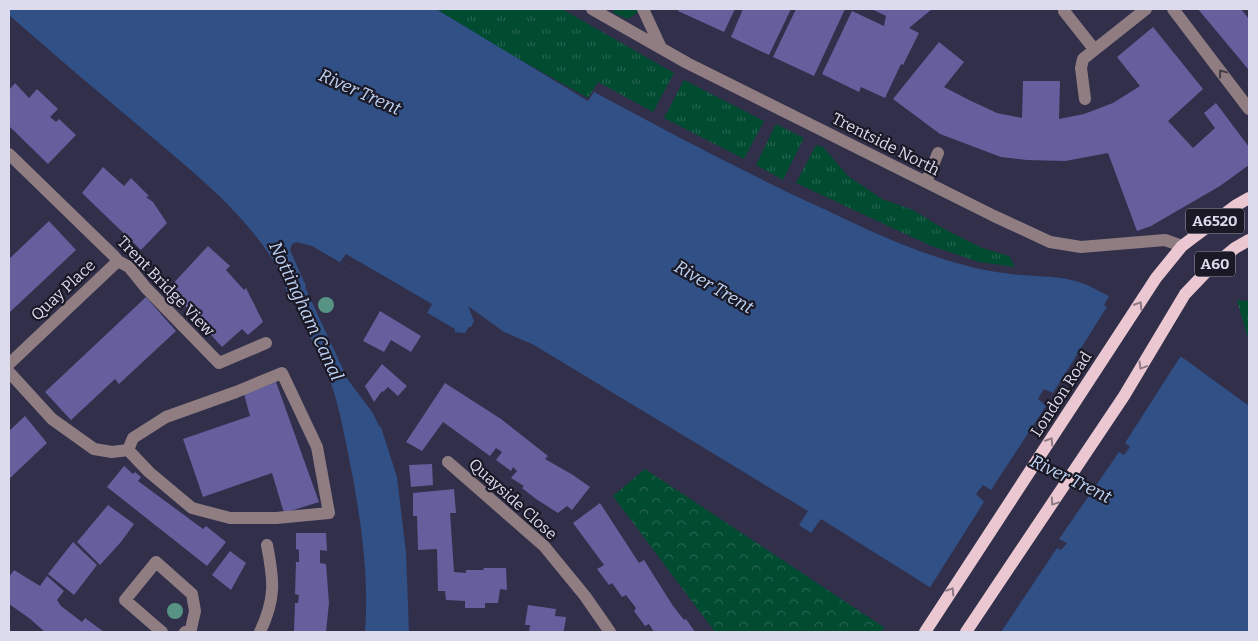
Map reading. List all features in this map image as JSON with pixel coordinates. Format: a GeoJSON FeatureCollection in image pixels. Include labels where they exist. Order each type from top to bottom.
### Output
{"type":"FeatureCollection","features":[{"type":"Feature","properties":{"kind":"main road","name":"London Road"},"geometry":{"type":"LineString","coordinates":[[925,632],[1156,278],[1182,246],[1235,206],[1249,198]]}},
{"type":"Feature","properties":{"kind":"main road","name":"A60"},"geometry":{"type":"LineString","coordinates":[[966,632],[1124,396],[1185,294],[1208,270],[1235,248],[1249,240]]}},
{"type":"Feature","properties":{"kind":"street","name":"Trentside North"},"geometry":{"type":"LineString","coordinates":[[592,9],[687,63],[1050,242],[1081,247],[1165,240],[1182,246]]}},
{"type":"Feature","properties":{"kind":"street"},"geometry":{"type":"LineString","coordinates":[[643,9],[661,48]]}},
{"type":"Feature","properties":{"kind":"street"},"geometry":{"type":"LineString","coordinates":[[1085,99],[1081,68],[1083,59],[1146,9]]}},
{"type":"Feature","properties":{"kind":"street"},"geometry":{"type":"LineString","coordinates":[[1173,9],[1249,109]]}},
{"type":"Feature","properties":{"kind":"street"},"geometry":{"type":"LineString","coordinates":[[1064,11],[1094,49]]}},
{"type":"Feature","properties":{"kind":"street"},"geometry":{"type":"LineString","coordinates":[[926,182],[938,152]]}},
{"type":"Feature","properties":{"kind":"street","name":"Trent Bridge View"},"geometry":{"type":"LineString","coordinates":[[9,154],[118,261],[130,267],[146,288],[218,363],[266,343]]}},
{"type":"Feature","properties":{"kind":"street","name":"Quay Place"},"geometry":{"type":"LineString","coordinates":[[9,364],[118,261]]}},
{"type":"Feature","properties":{"kind":"street"},"geometry":{"type":"LineString","coordinates":[[9,372],[52,419],[94,449],[112,452],[128,450]]}},
{"type":"Feature","properties":{"kind":"street"},"geometry":{"type":"LineString","coordinates":[[282,373],[317,447],[329,513],[276,518],[230,518],[192,508],[148,472],[128,450],[133,438],[166,417],[282,373]]}},
{"type":"Feature","properties":{"kind":"street","name":"Quayside Close"},"geometry":{"type":"LineString","coordinates":[[448,462],[544,546],[585,596],[610,632]]}},
{"type":"Feature","properties":{"kind":"street"},"geometry":{"type":"LineString","coordinates":[[260,632],[273,595],[273,572],[267,545]]}},
{"type":"Feature","properties":{"kind":"street"},"geometry":{"type":"LineString","coordinates":[[162,632],[125,600],[156,562],[192,594],[195,611],[191,631]]}},
{"type":"Feature","properties":{"kind":"green space"},"geometry":{"type":"Polygon","coordinates":[[[436,9],[562,9],[674,73],[653,112],[598,82],[588,98],[506,52],[436,9]]]}},
{"type":"Feature","properties":{"kind":"green space"},"geometry":{"type":"Polygon","coordinates":[[[612,9],[643,9],[628,19],[615,14],[612,9]]]}},
{"type":"Feature","properties":{"kind":"green space"},"geometry":{"type":"Polygon","coordinates":[[[684,80],[764,121],[744,159],[664,118],[684,80]]]}},
{"type":"Feature","properties":{"kind":"green space"},"geometry":{"type":"Polygon","coordinates":[[[776,124],[804,138],[783,180],[756,165],[776,124]]]}},
{"type":"Feature","properties":{"kind":"green space"},"geometry":{"type":"Polygon","coordinates":[[[816,145],[823,147],[848,176],[882,199],[913,210],[944,229],[982,248],[1009,256],[1015,267],[979,262],[929,245],[796,183],[816,145]]]}},
{"type":"Feature","properties":{"kind":"green space"},"geometry":{"type":"Polygon","coordinates":[[[1237,300],[1249,301],[1249,342],[1237,300]]]}},
{"type":"Feature","properties":{"kind":"green space"},"geometry":{"type":"Polygon","coordinates":[[[645,469],[885,628],[880,632],[715,632],[613,496],[645,469]]]}},
{"type":"Feature","properties":{"kind":"water"},"geometry":{"type":"Polygon","coordinates":[[[9,9],[436,9],[588,101],[594,92],[738,168],[895,241],[955,263],[1011,274],[1073,280],[1092,287],[1109,296],[1104,305],[1186,360],[1249,406],[1249,632],[997,632],[821,519],[811,533],[799,525],[808,511],[534,345],[504,332],[468,306],[474,321],[471,327],[465,333],[455,332],[455,329],[312,246],[296,242],[292,244],[290,250],[305,287],[348,380],[381,427],[397,477],[406,552],[409,632],[365,632],[366,593],[362,535],[340,413],[325,367],[274,261],[241,218],[222,198],[9,15],[9,9]]]}},
{"type":"Feature","properties":{"kind":"pier"},"geometry":{"type":"Polygon","coordinates":[[[346,254],[432,304],[427,313],[340,262],[346,254]]]}},
{"type":"Feature","properties":{"kind":"pier"},"geometry":{"type":"Polygon","coordinates":[[[1108,305],[1182,354],[1125,443],[1130,447],[1124,455],[1119,452],[1059,539],[1067,543],[1061,550],[1057,548],[1001,632],[993,632],[929,589],[984,502],[976,494],[983,485],[991,490],[1046,406],[1038,399],[1044,389],[1053,393],[1108,305]]]}},
{"type":"Feature","properties":{"kind":"building"},"geometry":{"type":"Polygon","coordinates":[[[679,9],[735,9],[724,32],[678,11],[679,9]]]}},
{"type":"Feature","properties":{"kind":"building"},"geometry":{"type":"Polygon","coordinates":[[[743,9],[791,9],[769,55],[731,37],[743,9]]]}},
{"type":"Feature","properties":{"kind":"building"},"geometry":{"type":"Polygon","coordinates":[[[796,9],[845,9],[814,76],[773,57],[796,9]]]}},
{"type":"Feature","properties":{"kind":"building"},"geometry":{"type":"Polygon","coordinates":[[[875,9],[932,9],[909,28],[919,33],[903,65],[901,64],[885,98],[861,87],[859,92],[822,74],[852,11],[884,26],[886,16],[875,9]]]}},
{"type":"Feature","properties":{"kind":"building"},"geometry":{"type":"Polygon","coordinates":[[[1198,9],[1241,9],[1249,19],[1249,69],[1248,69],[1198,9]]]}},
{"type":"Feature","properties":{"kind":"building"},"geometry":{"type":"Polygon","coordinates":[[[1153,27],[1203,89],[1168,121],[1193,148],[1215,128],[1204,113],[1216,103],[1249,147],[1249,165],[1220,186],[1151,226],[1137,231],[1108,153],[1065,161],[1001,157],[940,134],[893,99],[939,42],[964,62],[944,87],[969,100],[997,113],[1022,118],[1023,81],[1060,81],[1059,119],[1084,114],[1113,103],[1140,86],[1117,57],[1153,27]]]}},
{"type":"Feature","properties":{"kind":"building"},"geometry":{"type":"Polygon","coordinates":[[[15,83],[29,98],[37,89],[58,109],[50,117],[56,122],[59,119],[76,135],[48,164],[9,126],[9,90],[15,83]]]}},
{"type":"Feature","properties":{"kind":"building"},"geometry":{"type":"Polygon","coordinates":[[[103,167],[124,186],[131,178],[149,196],[146,197],[153,202],[167,223],[141,250],[82,193],[103,167]]]}},
{"type":"Feature","properties":{"kind":"building"},"geometry":{"type":"Polygon","coordinates":[[[49,221],[76,250],[10,312],[9,259],[49,221]]]}},
{"type":"Feature","properties":{"kind":"building"},"geometry":{"type":"Polygon","coordinates":[[[208,246],[230,266],[226,270],[244,290],[246,288],[263,322],[248,335],[242,329],[222,347],[169,288],[208,246]]]}},
{"type":"Feature","properties":{"kind":"building"},"geometry":{"type":"Polygon","coordinates":[[[146,297],[176,331],[119,384],[115,379],[71,420],[45,392],[146,297]]]}},
{"type":"Feature","properties":{"kind":"building"},"geometry":{"type":"Polygon","coordinates":[[[380,311],[421,336],[411,352],[391,340],[384,352],[363,341],[380,311]]]}},
{"type":"Feature","properties":{"kind":"building"},"geometry":{"type":"Polygon","coordinates":[[[382,364],[407,386],[398,396],[388,387],[382,391],[374,402],[365,386],[382,364]]]}},
{"type":"Feature","properties":{"kind":"building"},"geometry":{"type":"Polygon","coordinates":[[[276,382],[319,502],[284,513],[272,473],[203,497],[183,439],[250,416],[244,394],[276,382]]]}},
{"type":"Feature","properties":{"kind":"building"},"geometry":{"type":"Polygon","coordinates":[[[445,383],[501,419],[548,456],[545,459],[590,487],[572,510],[567,506],[558,513],[536,499],[522,488],[524,486],[511,478],[517,471],[513,467],[511,471],[496,460],[502,452],[496,448],[490,456],[443,422],[422,451],[406,442],[445,383]]]}},
{"type":"Feature","properties":{"kind":"building"},"geometry":{"type":"Polygon","coordinates":[[[25,416],[47,443],[9,479],[9,431],[25,416]]]}},
{"type":"Feature","properties":{"kind":"building"},"geometry":{"type":"Polygon","coordinates":[[[432,464],[433,485],[411,487],[409,465],[432,464]]]}},
{"type":"Feature","properties":{"kind":"building"},"geometry":{"type":"Polygon","coordinates":[[[124,466],[133,474],[135,472],[141,477],[138,481],[203,529],[206,526],[226,542],[207,566],[107,487],[124,466]]]}},
{"type":"Feature","properties":{"kind":"building"},"geometry":{"type":"Polygon","coordinates":[[[454,489],[456,513],[450,513],[454,572],[466,573],[466,570],[506,568],[507,590],[500,589],[498,603],[485,603],[485,608],[465,608],[465,601],[446,600],[445,591],[438,591],[437,549],[418,550],[417,516],[413,516],[413,493],[454,489]]]}},
{"type":"Feature","properties":{"kind":"building"},"geometry":{"type":"Polygon","coordinates":[[[600,503],[639,563],[644,560],[673,606],[684,620],[686,619],[695,632],[654,632],[649,624],[645,626],[634,611],[636,608],[626,595],[622,597],[612,583],[609,585],[597,569],[604,565],[573,523],[600,503]]]}},
{"type":"Feature","properties":{"kind":"building"},"geometry":{"type":"Polygon","coordinates":[[[108,505],[134,524],[100,565],[77,542],[108,505]]]}},
{"type":"Feature","properties":{"kind":"building"},"geometry":{"type":"Polygon","coordinates":[[[296,533],[326,533],[327,551],[320,550],[320,563],[326,564],[329,603],[326,632],[294,632],[295,603],[298,603],[299,595],[295,594],[296,562],[299,562],[299,550],[296,549],[296,533]]]}},
{"type":"Feature","properties":{"kind":"building"},"geometry":{"type":"Polygon","coordinates":[[[73,542],[97,565],[74,595],[48,574],[73,542]]]}},
{"type":"Feature","properties":{"kind":"building"},"geometry":{"type":"Polygon","coordinates":[[[230,551],[246,563],[231,590],[212,575],[230,551]]]}},
{"type":"Feature","properties":{"kind":"building"},"geometry":{"type":"Polygon","coordinates":[[[14,570],[40,586],[47,576],[64,591],[57,600],[61,606],[82,622],[85,618],[104,632],[45,632],[9,604],[9,577],[14,570]]]}},
{"type":"Feature","properties":{"kind":"building"},"geometry":{"type":"Polygon","coordinates":[[[528,605],[556,609],[555,616],[566,617],[564,630],[562,632],[529,632],[530,625],[525,625],[528,605]]]}},
{"type":"Feature","properties":{"kind":"water label","name":"River Trent"},"geometry":{"type":"Point","coordinates":[360,92]}},
{"type":"Feature","properties":{"kind":"water label","name":"River Trent"},"geometry":{"type":"Point","coordinates":[714,287]}},
{"type":"Feature","properties":{"kind":"water label","name":"Nottingham Canal"},"geometry":{"type":"Point","coordinates":[306,311]}},
{"type":"Feature","properties":{"kind":"water label","name":"River Trent"},"geometry":{"type":"Point","coordinates":[1071,479]}}]}
